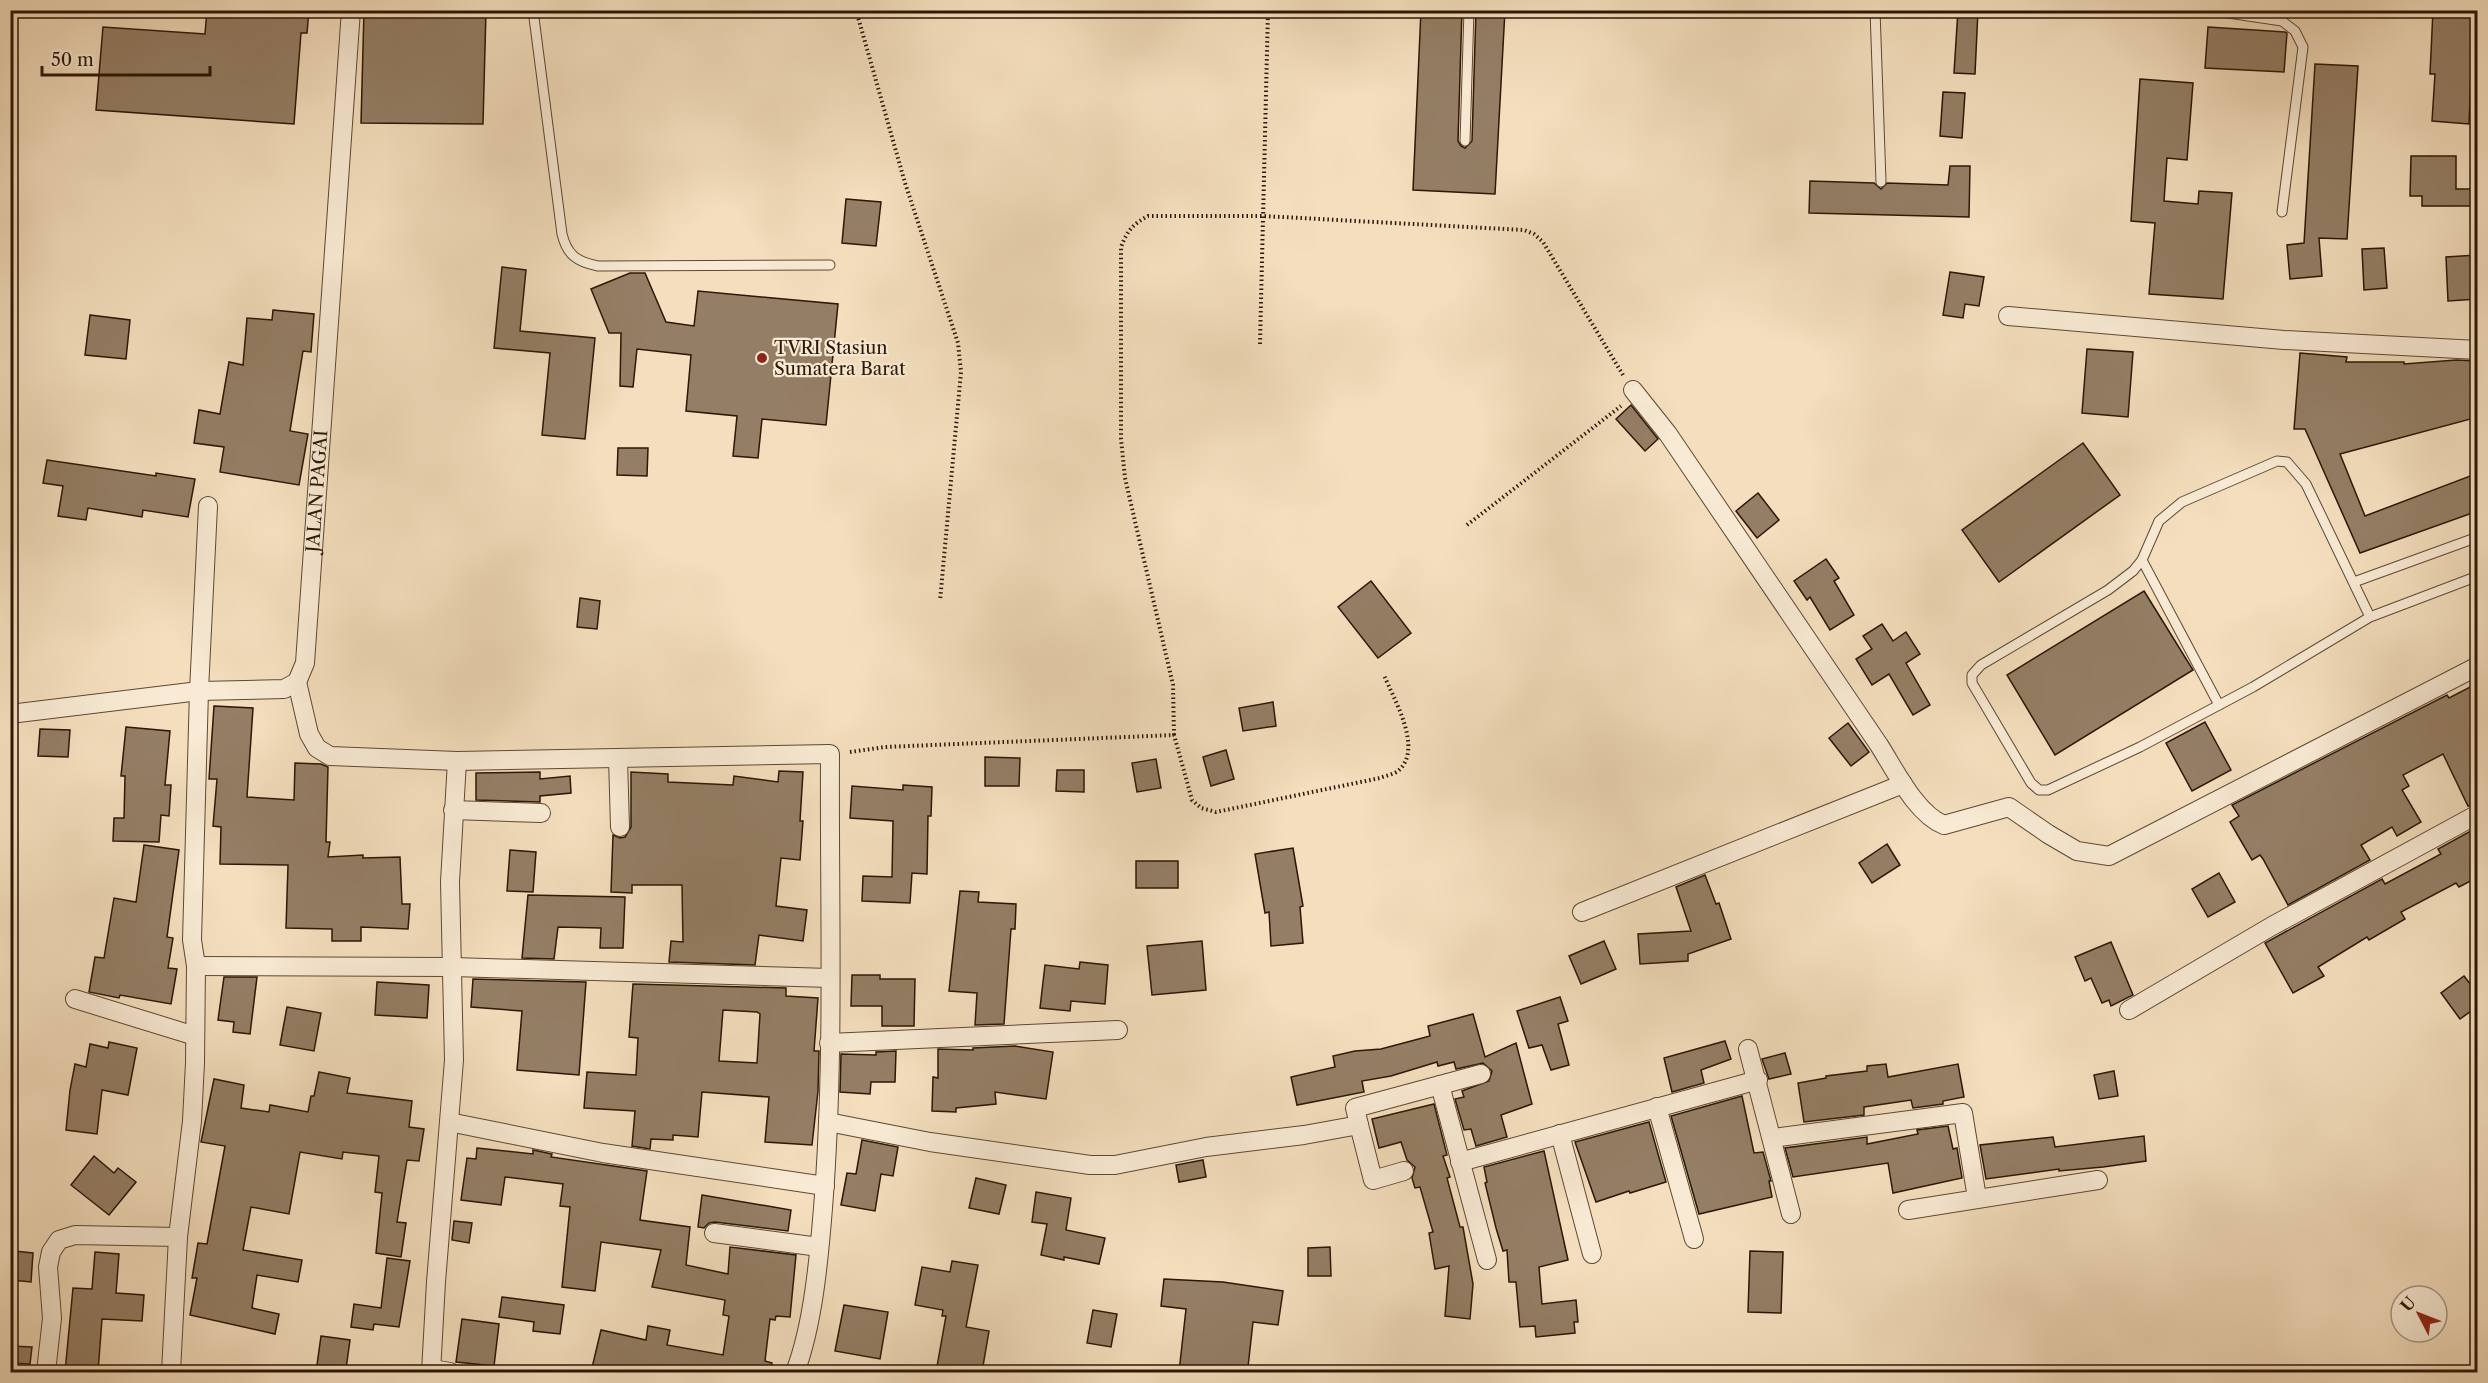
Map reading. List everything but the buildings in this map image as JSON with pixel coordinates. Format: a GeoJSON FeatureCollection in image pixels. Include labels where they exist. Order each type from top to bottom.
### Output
{"type":"FeatureCollection","features":[{"type":"Feature","properties":{"kind":"street","name":"JALAN PAGAI"},"geometry":{"type":"LineString","coordinates":[[297,682],[305,663],[351,10]]}},
{"type":"Feature","properties":{"kind":"street"},"geometry":{"type":"LineString","coordinates":[[2008,316],[2284,340],[2478,350]]}},
{"type":"Feature","properties":{"kind":"street"},"geometry":{"type":"LineString","coordinates":[[1633,390],[1668,434],[1880,745],[1903,784],[1926,814],[1944,825],[2009,807],[2077,851],[2109,856],[2478,666]]}},
{"type":"Feature","properties":{"kind":"street"},"geometry":{"type":"LineString","coordinates":[[171,1372],[178,1237],[192,1121],[196,966],[192,940],[199,691],[208,506]]}},
{"type":"Feature","properties":{"kind":"street"},"geometry":{"type":"LineString","coordinates":[[10,714],[199,691],[284,689],[297,682],[309,734],[317,748],[330,756],[457,761],[830,754],[830,978],[825,1186],[819,1247],[803,1353],[795,1372]]}},
{"type":"Feature","properties":{"kind":"street"},"geometry":{"type":"LineString","coordinates":[[618,758],[620,827]]}},
{"type":"Feature","properties":{"kind":"street"},"geometry":{"type":"LineString","coordinates":[[450,1372],[431,1370],[454,1060],[450,882],[457,761]]}},
{"type":"Feature","properties":{"kind":"street"},"geometry":{"type":"LineString","coordinates":[[1582,912],[1903,784]]}},
{"type":"Feature","properties":{"kind":"street"},"geometry":{"type":"LineString","coordinates":[[453,810],[541,813]]}},
{"type":"Feature","properties":{"kind":"street"},"geometry":{"type":"LineString","coordinates":[[2129,1010],[2272,926],[2478,814]]}},
{"type":"Feature","properties":{"kind":"street"},"geometry":{"type":"LineString","coordinates":[[196,966],[453,968],[830,978]]}},
{"type":"Feature","properties":{"kind":"street"},"geometry":{"type":"LineString","coordinates":[[75,999],[195,1036]]}},
{"type":"Feature","properties":{"kind":"street"},"geometry":{"type":"LineString","coordinates":[[829,1043],[1118,1030]]}},
{"type":"Feature","properties":{"kind":"street"},"geometry":{"type":"LineString","coordinates":[[1748,1049],[1758,1080],[1791,1214]]}},
{"type":"Feature","properties":{"kind":"street"},"geometry":{"type":"LineString","coordinates":[[1404,1171],[1373,1180],[1355,1108],[1481,1074]]}},
{"type":"Feature","properties":{"kind":"street"},"geometry":{"type":"LineString","coordinates":[[1460,1162],[1758,1080]]}},
{"type":"Feature","properties":{"kind":"street"},"geometry":{"type":"LineString","coordinates":[[1440,1085],[1486,1260]]}},
{"type":"Feature","properties":{"kind":"street"},"geometry":{"type":"LineString","coordinates":[[1657,1107],[1694,1239]]}},
{"type":"Feature","properties":{"kind":"street"},"geometry":{"type":"LineString","coordinates":[[1772,1138],[1963,1113],[1977,1198]]}},
{"type":"Feature","properties":{"kind":"street"},"geometry":{"type":"LineString","coordinates":[[449,1122],[603,1154],[825,1186]]}},
{"type":"Feature","properties":{"kind":"street"},"geometry":{"type":"LineString","coordinates":[[828,1122],[930,1142],[1090,1165],[1115,1165],[1206,1147],[1305,1135],[1359,1125]]}},
{"type":"Feature","properties":{"kind":"street"},"geometry":{"type":"LineString","coordinates":[[1560,1134],[1592,1254]]}},
{"type":"Feature","properties":{"kind":"street"},"geometry":{"type":"LineString","coordinates":[[1908,1210],[2098,1180]]}},
{"type":"Feature","properties":{"kind":"street"},"geometry":{"type":"LineString","coordinates":[[714,1233],[819,1247]]}},
{"type":"Feature","properties":{"kind":"street"},"geometry":{"type":"LineString","coordinates":[[46,1372],[52,1318],[48,1267],[51,1252],[60,1240],[75,1235],[178,1237]]}},
{"type":"Feature","properties":{"kind":"lane"},"geometry":{"type":"LineString","coordinates":[[533,10],[562,234],[565,246],[572,256],[583,263],[598,266],[830,265]]}},
{"type":"Feature","properties":{"kind":"lane"},"geometry":{"type":"LineString","coordinates":[[1465,141],[1469,10]]}},
{"type":"Feature","properties":{"kind":"lane"},"geometry":{"type":"LineString","coordinates":[[1875,10],[1881,182]]}},
{"type":"Feature","properties":{"kind":"lane"},"geometry":{"type":"LineString","coordinates":[[2208,10],[2282,21],[2299,36],[2303,47],[2282,212]]}},
{"type":"Feature","properties":{"kind":"lane"},"geometry":{"type":"LineString","coordinates":[[2370,617],[2307,484],[2288,462],[2277,461],[2182,502],[2170,510],[2159,521],[2142,560],[2108,590],[1981,665],[1972,675],[1972,683],[2031,783],[2039,790],[2049,790],[2140,747],[2253,687],[2370,617],[2478,576]]}},
{"type":"Feature","properties":{"kind":"lane"},"geometry":{"type":"LineString","coordinates":[[2354,582],[2478,537]]}},
{"type":"Feature","properties":{"kind":"lane"},"geometry":{"type":"LineString","coordinates":[[2142,560],[2219,705]]}},
{"type":"Feature","properties":{"kind":"path"},"geometry":{"type":"LineString","coordinates":[[856,10],[905,183],[957,344],[961,372],[940,601]]}},
{"type":"Feature","properties":{"kind":"path"},"geometry":{"type":"LineString","coordinates":[[1260,344],[1268,10]]}},
{"type":"Feature","properties":{"kind":"path"},"geometry":{"type":"LineString","coordinates":[[1384,675],[1408,736],[1409,754],[1398,771],[1380,778],[1216,812],[1201,808],[1192,800],[1174,735],[1173,685],[1125,478],[1121,439],[1121,247],[1126,232],[1136,222],[1148,216],[1263,216],[1524,230],[1544,242],[1633,390],[1626,402],[1467,525]]}},
{"type":"Feature","properties":{"kind":"path"},"geometry":{"type":"LineString","coordinates":[[830,754],[885,747],[1174,735]]}},
{"type":"Feature","properties":{"kind":"place","name":"TVRI Stasiun Sumatera Barat"},"geometry":{"type":"Point","coordinates":[762,358]}}]}
